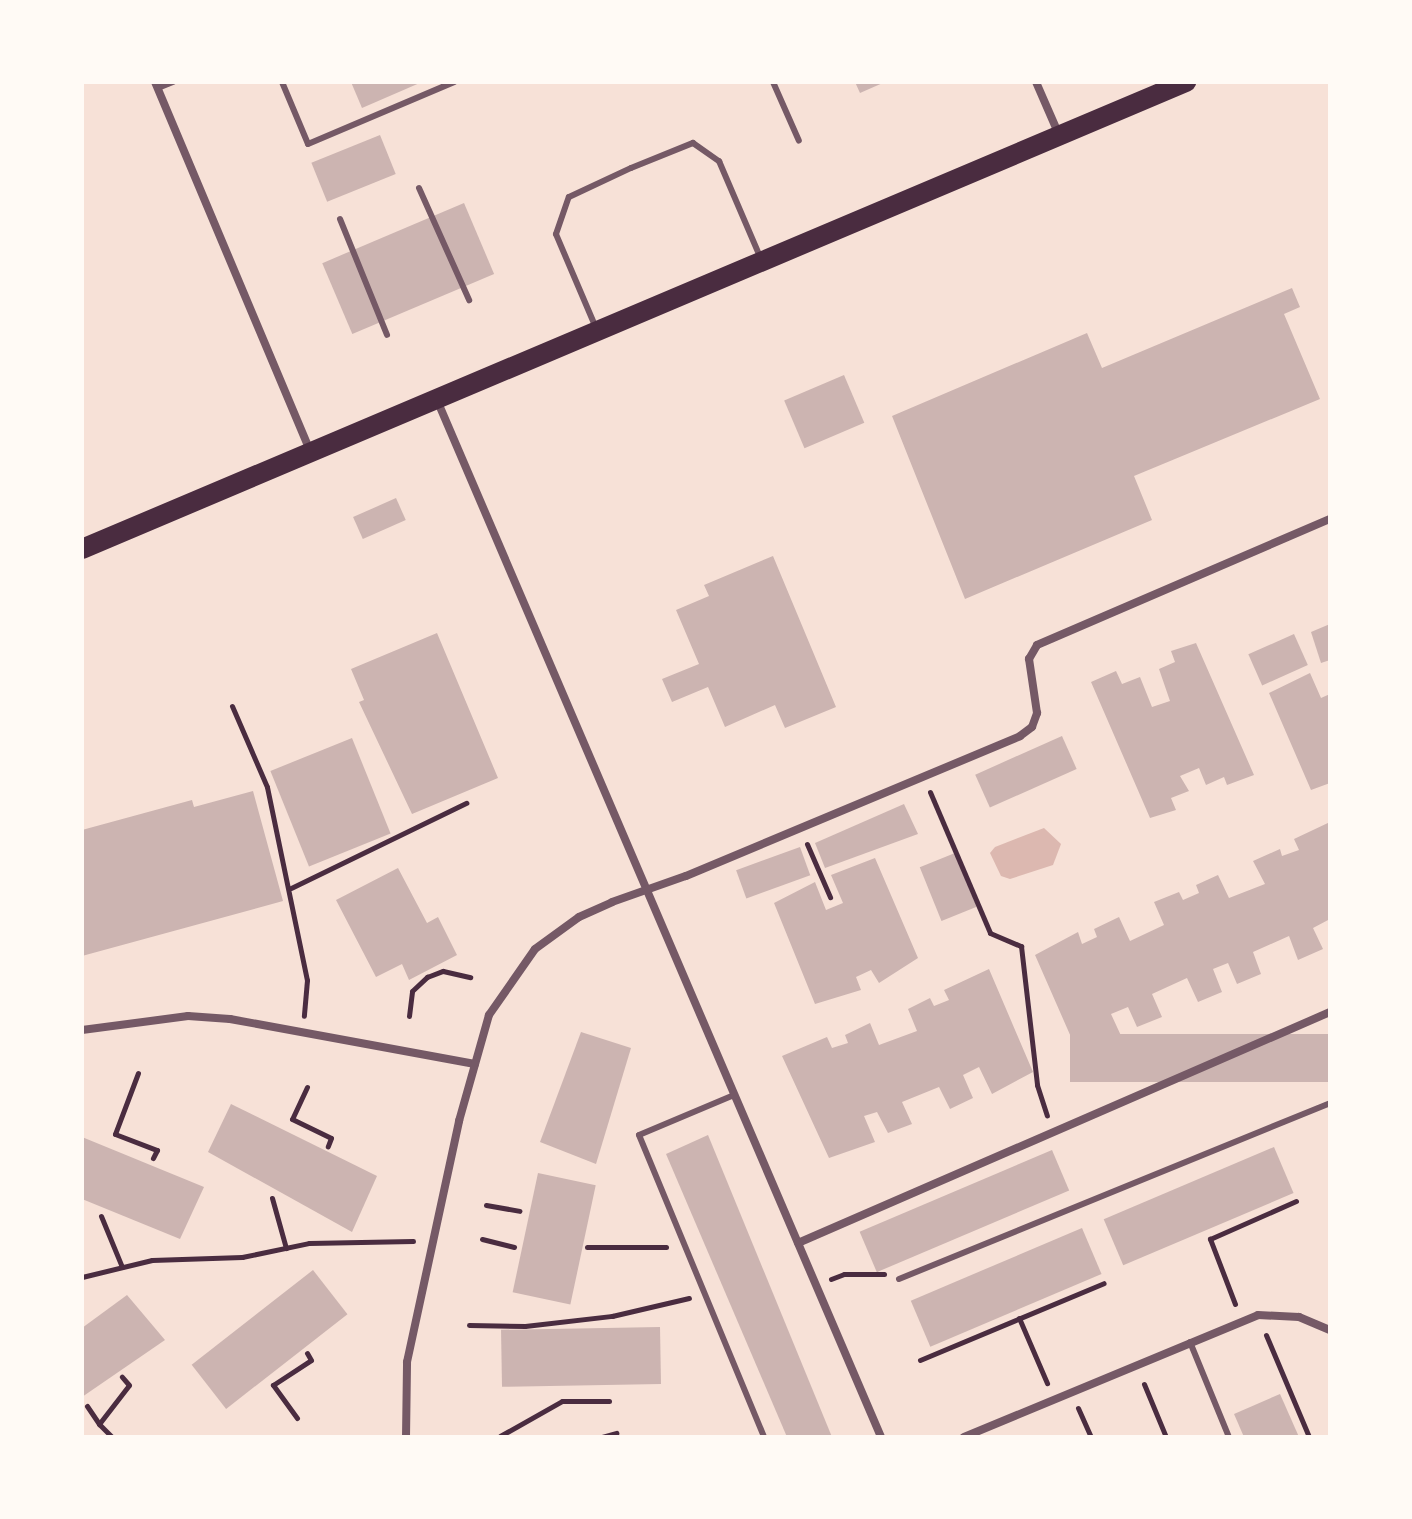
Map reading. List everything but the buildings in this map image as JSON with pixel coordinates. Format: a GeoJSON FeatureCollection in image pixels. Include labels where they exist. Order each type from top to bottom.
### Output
{"type":"FeatureCollection","features":[{"type":"Feature","properties":{"kind":"main road"},"geometry":{"type":"LineString","coordinates":[[82,549],[597,332],[761,259],[1186,82]]}},
{"type":"Feature","properties":{"kind":"street"},"geometry":{"type":"LineString","coordinates":[[1036,82],[1059,135]]}},
{"type":"Feature","properties":{"kind":"street"},"geometry":{"type":"LineString","coordinates":[[156,85],[310,452]]}},
{"type":"Feature","properties":{"kind":"street"},"geometry":{"type":"LineString","coordinates":[[437,400],[881,1437]]}},
{"type":"Feature","properties":{"kind":"street"},"geometry":{"type":"LineString","coordinates":[[406,1437],[407,1362],[475,1064],[489,1015],[535,949],[579,917],[923,777],[1032,727],[1037,713],[1029,659],[1037,645],[1330,519]]}},
{"type":"Feature","properties":{"kind":"street"},"geometry":{"type":"LineString","coordinates":[[798,1243],[1052,1129],[1330,1012]]}},
{"type":"Feature","properties":{"kind":"street"},"geometry":{"type":"LineString","coordinates":[[82,1030],[188,1016],[302,1032],[475,1064]]}},
{"type":"Feature","properties":{"kind":"street"},"geometry":{"type":"LineString","coordinates":[[964,1437],[1258,1315],[1315,1321],[1330,1330]]}},
{"type":"Feature","properties":{"kind":"lane"},"geometry":{"type":"LineString","coordinates":[[156,85],[173,82]]}},
{"type":"Feature","properties":{"kind":"lane"},"geometry":{"type":"LineString","coordinates":[[282,82],[308,144],[454,82]]}},
{"type":"Feature","properties":{"kind":"lane"},"geometry":{"type":"LineString","coordinates":[[773,82],[799,141]]}},
{"type":"Feature","properties":{"kind":"lane"},"geometry":{"type":"LineString","coordinates":[[597,332],[556,234],[569,197],[631,168],[693,143],[719,161],[761,259]]}},
{"type":"Feature","properties":{"kind":"lane"},"geometry":{"type":"LineString","coordinates":[[419,188],[469,300]]}},
{"type":"Feature","properties":{"kind":"lane"},"geometry":{"type":"LineString","coordinates":[[340,219],[387,335]]}},
{"type":"Feature","properties":{"kind":"lane"},"geometry":{"type":"LineString","coordinates":[[734,1095],[639,1135],[702,1295],[764,1437]]}},
{"type":"Feature","properties":{"kind":"lane"},"geometry":{"type":"LineString","coordinates":[[899,1279],[1330,1103]]}},
{"type":"Feature","properties":{"kind":"lane"},"geometry":{"type":"LineString","coordinates":[[1190,1342],[1229,1437]]}},
{"type":"Feature","properties":{"kind":"path"},"geometry":{"type":"LineString","coordinates":[[232,706],[267,787],[291,888]]}},
{"type":"Feature","properties":{"kind":"path"},"geometry":{"type":"LineString","coordinates":[[923,777],[990,933],[1021,946],[1037,1085],[1052,1129]]}},
{"type":"Feature","properties":{"kind":"path"},"geometry":{"type":"LineString","coordinates":[[302,1032],[307,980],[285,891],[466,803]]}},
{"type":"Feature","properties":{"kind":"path"},"geometry":{"type":"LineString","coordinates":[[800,828],[830,897]]}},
{"type":"Feature","properties":{"kind":"path"},"geometry":{"type":"LineString","coordinates":[[409,1016],[412,991],[427,977],[443,971],[470,977]]}},
{"type":"Feature","properties":{"kind":"path"},"geometry":{"type":"LineString","coordinates":[[138,1073],[115,1134],[157,1150],[153,1158]]}},
{"type":"Feature","properties":{"kind":"path"},"geometry":{"type":"LineString","coordinates":[[307,1087],[292,1119],[331,1138],[328,1146]]}},
{"type":"Feature","properties":{"kind":"path"},"geometry":{"type":"LineString","coordinates":[[272,1198],[286,1248]]}},
{"type":"Feature","properties":{"kind":"path"},"geometry":{"type":"LineString","coordinates":[[1242,1320],[1210,1239],[1296,1201]]}},
{"type":"Feature","properties":{"kind":"path"},"geometry":{"type":"LineString","coordinates":[[486,1205],[519,1211]]}},
{"type":"Feature","properties":{"kind":"path"},"geometry":{"type":"LineString","coordinates":[[101,1216],[122,1267]]}},
{"type":"Feature","properties":{"kind":"path"},"geometry":{"type":"LineString","coordinates":[[82,1277],[152,1260],[242,1257],[286,1248],[409,1239],[431,1247]]}},
{"type":"Feature","properties":{"kind":"path"},"geometry":{"type":"LineString","coordinates":[[482,1239],[514,1247]]}},
{"type":"Feature","properties":{"kind":"path"},"geometry":{"type":"LineString","coordinates":[[587,1247],[683,1247]]}},
{"type":"Feature","properties":{"kind":"path"},"geometry":{"type":"LineString","coordinates":[[816,1286],[844,1274],[891,1273],[899,1279]]}},
{"type":"Feature","properties":{"kind":"path"},"geometry":{"type":"LineString","coordinates":[[920,1360],[1104,1283]]}},
{"type":"Feature","properties":{"kind":"path"},"geometry":{"type":"LineString","coordinates":[[469,1325],[525,1326],[612,1316],[702,1295]]}},
{"type":"Feature","properties":{"kind":"path"},"geometry":{"type":"LineString","coordinates":[[1258,1315],[1309,1437]]}},
{"type":"Feature","properties":{"kind":"path"},"geometry":{"type":"LineString","coordinates":[[1019,1318],[1054,1399]]}},
{"type":"Feature","properties":{"kind":"path"},"geometry":{"type":"LineString","coordinates":[[297,1418],[271,1382],[311,1360],[307,1353]]}},
{"type":"Feature","properties":{"kind":"path"},"geometry":{"type":"LineString","coordinates":[[1136,1365],[1166,1437]]}},
{"type":"Feature","properties":{"kind":"path"},"geometry":{"type":"LineString","coordinates":[[99,1424],[129,1385],[122,1377]]}},
{"type":"Feature","properties":{"kind":"path"},"geometry":{"type":"LineString","coordinates":[[491,1437],[502,1437],[562,1401],[609,1401]]}},
{"type":"Feature","properties":{"kind":"path"},"geometry":{"type":"LineString","coordinates":[[87,1406],[112,1437]]}},
{"type":"Feature","properties":{"kind":"path"},"geometry":{"type":"LineString","coordinates":[[602,1437],[616,1433]]}},
{"type":"Feature","properties":{"kind":"shaded area"},"geometry":{"type":"Polygon","coordinates":[[[1044,828],[1061,844],[1053,865],[1010,879],[1001,876],[990,853],[995,847],[1044,828]]]}}]}
